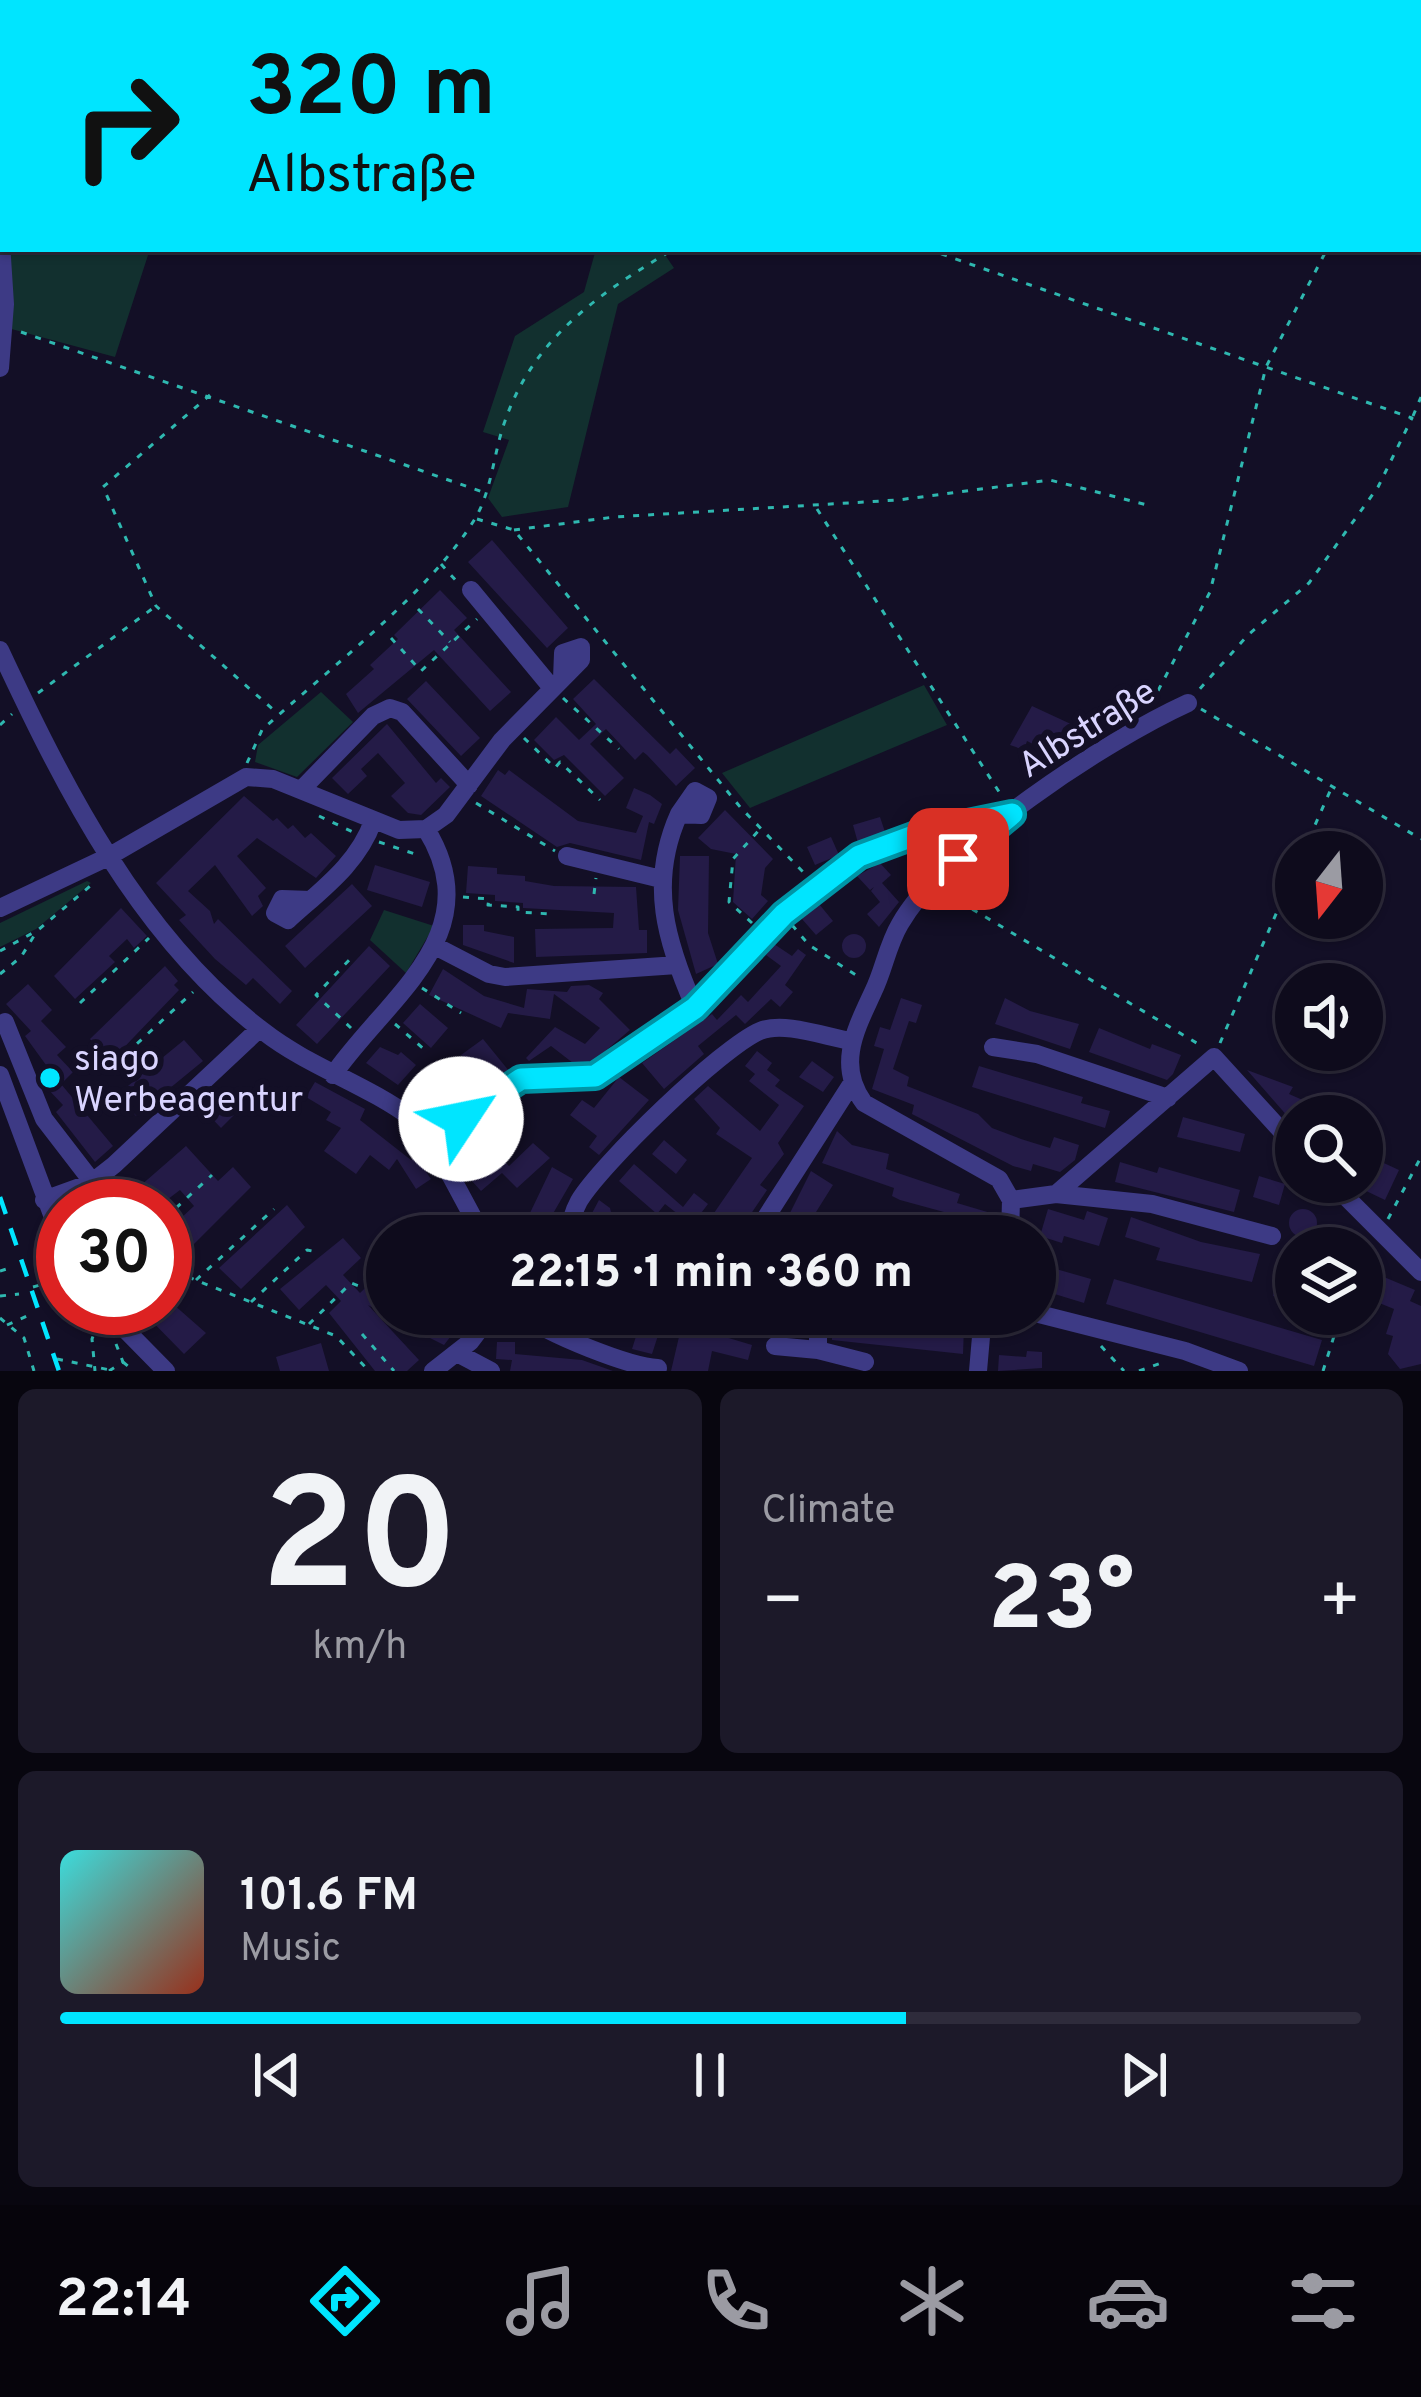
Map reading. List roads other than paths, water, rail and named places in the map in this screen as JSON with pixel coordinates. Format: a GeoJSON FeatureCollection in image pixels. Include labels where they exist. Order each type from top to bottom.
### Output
{"type":"FeatureCollection","features":[{"type":"Feature","properties":{"kind":"street"},"geometry":{"type":"LineString","coordinates":[[0,368],[4,327],[1,252]]}},
{"type":"Feature","properties":{"kind":"street"},"geometry":{"type":"LineString","coordinates":[[0,908],[112,862],[246,777],[302,789],[370,830],[426,829],[471,793],[514,728],[557,683],[471,590]]}},
{"type":"Feature","properties":{"kind":"street"},"geometry":{"type":"LineString","coordinates":[[0,650],[112,862],[160,927],[259,1029],[402,1111],[431,1139],[472,1215]]}},
{"type":"Feature","properties":{"kind":"street","name":"Albstraße"},"geometry":{"type":"LineString","coordinates":[[852,1083],[851,1041],[900,924],[958,859],[1012,814],[1147,723],[1188,703]]}},
{"type":"Feature","properties":{"kind":"street"},"geometry":{"type":"LineString","coordinates":[[302,789],[358,730],[390,708],[402,712],[471,793]]}},
{"type":"Feature","properties":{"kind":"street"},"geometry":{"type":"LineString","coordinates":[[679,814],[661,879],[662,914],[695,1008]]}},
{"type":"Feature","properties":{"kind":"street"},"geometry":{"type":"LineString","coordinates":[[431,1139],[521,1079],[595,1076],[695,1008],[784,914],[816,886],[877,848],[1012,814]]}},
{"type":"Feature","properties":{"kind":"street"},"geometry":{"type":"LineString","coordinates":[[333,1075],[436,946],[447,896],[442,863],[426,829]]}},
{"type":"Feature","properties":{"kind":"street"},"geometry":{"type":"LineString","coordinates":[[310,900],[354,859],[370,830]]}},
{"type":"Feature","properties":{"kind":"street"},"geometry":{"type":"LineString","coordinates":[[567,856],[661,879]]}},
{"type":"Feature","properties":{"kind":"street"},"geometry":{"type":"LineString","coordinates":[[736,968],[758,928],[806,875]]}},
{"type":"Feature","properties":{"kind":"street"},"geometry":{"type":"LineString","coordinates":[[436,946],[489,974],[505,977],[542,970],[676,964]]}},
{"type":"Feature","properties":{"kind":"street"},"geometry":{"type":"LineString","coordinates":[[5,1022],[44,1119],[88,1179]]}},
{"type":"Feature","properties":{"kind":"street"},"geometry":{"type":"LineString","coordinates":[[574,1215],[590,1187],[654,1118],[748,1038],[772,1028],[851,1041]]}},
{"type":"Feature","properties":{"kind":"street"},"geometry":{"type":"LineString","coordinates":[[95,1179],[259,1029]]}},
{"type":"Feature","properties":{"kind":"street"},"geometry":{"type":"LineString","coordinates":[[993,1046],[1037,1054],[1168,1098]]}},
{"type":"Feature","properties":{"kind":"street"},"geometry":{"type":"LineString","coordinates":[[1056,1194],[1214,1057],[1275,1124]]}},
{"type":"Feature","properties":{"kind":"street"},"geometry":{"type":"LineString","coordinates":[[0,1075],[37,1179]]}},
{"type":"Feature","properties":{"kind":"street"},"geometry":{"type":"LineString","coordinates":[[767,1215],[852,1083],[875,1113],[988,1172],[1011,1200],[1011,1215]]}},
{"type":"Feature","properties":{"kind":"street"},"geometry":{"type":"LineString","coordinates":[[1011,1200],[1056,1194],[1152,1204],[1272,1236]]}},
{"type":"Feature","properties":{"kind":"street"},"geometry":{"type":"LineString","coordinates":[[1349,1203],[1377,1236],[1421,1272]]}},
{"type":"Feature","properties":{"kind":"street"},"geometry":{"type":"LineString","coordinates":[[1056,1318],[1239,1371]]}},
{"type":"Feature","properties":{"kind":"street"},"geometry":{"type":"LineString","coordinates":[[125,1335],[166,1371]]}},
{"type":"Feature","properties":{"kind":"street"},"geometry":{"type":"LineString","coordinates":[[433,1371],[473,1335]]}},
{"type":"Feature","properties":{"kind":"street"},"geometry":{"type":"LineString","coordinates":[[572,1335],[611,1352],[631,1369],[658,1368]]}},
{"type":"Feature","properties":{"kind":"street"},"geometry":{"type":"LineString","coordinates":[[818,1335],[818,1350]]}},
{"type":"Feature","properties":{"kind":"street"},"geometry":{"type":"LineString","coordinates":[[978,1371],[981,1335]]}},
{"type":"Feature","properties":{"kind":"street"},"geometry":{"type":"LineString","coordinates":[[775,1346],[865,1362]]}},
{"type":"Feature","properties":{"kind":"street"},"geometry":{"type":"LineString","coordinates":[[458,1353],[491,1371]]}},
{"type":"Feature","properties":{"kind":"railway"},"geometry":{"type":"LineString","coordinates":[[0,1197],[59,1371]]}},
{"type":"Feature","properties":{"kind":"place","name":"siago Werbeagentur"},"geometry":{"type":"Point","coordinates":[50,1078]}}]}
